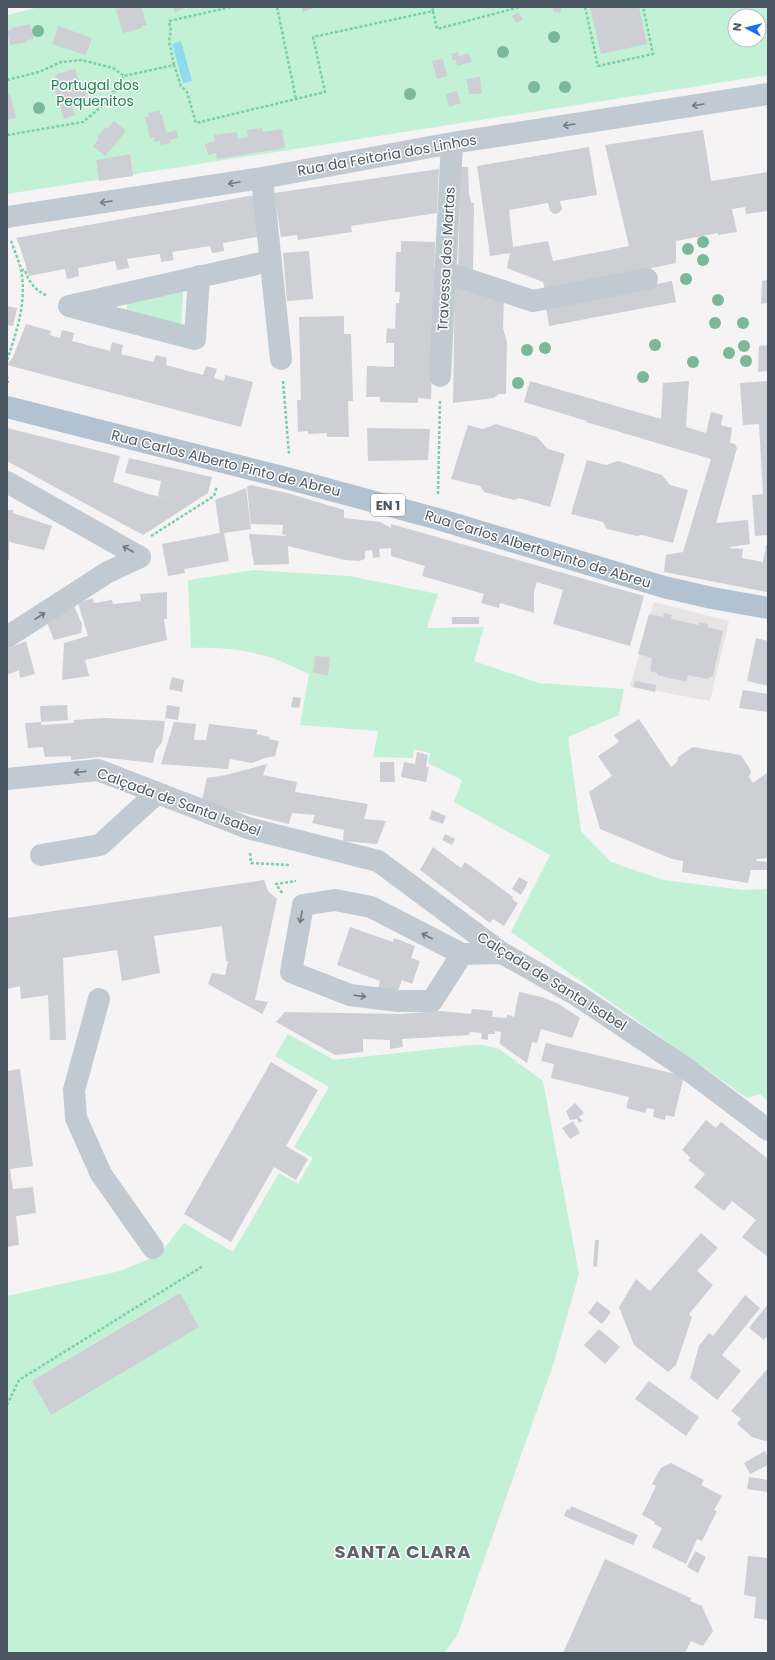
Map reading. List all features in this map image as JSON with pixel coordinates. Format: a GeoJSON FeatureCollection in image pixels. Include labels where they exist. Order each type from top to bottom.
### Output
{"type":"FeatureCollection","features":[{"type":"Feature","properties":{"kind":"main road","name":"Rua Carlos Alberto Pinto de Abreu"},"geometry":{"type":"LineString","coordinates":[[7,407],[297,481],[438,519],[664,587],[712,598],[768,608]]}},
{"type":"Feature","properties":{"kind":"street","name":"Rua da Feitoria dos Linhos"},"geometry":{"type":"LineString","coordinates":[[8,226],[452,143],[768,94]]}},
{"type":"Feature","properties":{"kind":"street","name":"Travessa dos Martas"},"geometry":{"type":"LineString","coordinates":[[440,376],[452,143]]}},
{"type":"Feature","properties":{"kind":"street"},"geometry":{"type":"LineString","coordinates":[[262,178],[281,359]]}},
{"type":"Feature","properties":{"kind":"street"},"geometry":{"type":"LineString","coordinates":[[69,306],[270,261]]}},
{"type":"Feature","properties":{"kind":"street"},"geometry":{"type":"LineString","coordinates":[[445,272],[533,301],[647,279]]}},
{"type":"Feature","properties":{"kind":"street"},"geometry":{"type":"LineString","coordinates":[[69,306],[195,339],[199,276]]}},
{"type":"Feature","properties":{"kind":"street"},"geometry":{"type":"LineString","coordinates":[[7,482],[140,556],[108,572],[7,637]]}},
{"type":"Feature","properties":{"kind":"street","name":"Calçada de Santa Isabel"},"geometry":{"type":"LineString","coordinates":[[7,779],[98,770],[248,828],[378,861],[502,953],[578,996],[687,1069],[768,1130]]}},
{"type":"Feature","properties":{"kind":"street"},"geometry":{"type":"LineString","coordinates":[[41,855],[100,845],[156,793]]}},
{"type":"Feature","properties":{"kind":"street"},"geometry":{"type":"LineString","coordinates":[[462,954],[432,1001],[398,1001],[350,995],[290,972],[303,905],[335,900],[371,907],[462,954],[502,953]]}},
{"type":"Feature","properties":{"kind":"street"},"geometry":{"type":"LineString","coordinates":[[100,999],[74,1090],[76,1118],[101,1174],[152,1248]]}},
{"type":"Feature","properties":{"kind":"path"},"geometry":{"type":"LineString","coordinates":[[231,7],[169,21],[171,31],[168,41],[174,65],[180,86],[187,92],[196,123],[324,92],[313,37],[433,11]]}},
{"type":"Feature","properties":{"kind":"path"},"geometry":{"type":"LineString","coordinates":[[276,7],[296,99]]}},
{"type":"Feature","properties":{"kind":"path"},"geometry":{"type":"LineString","coordinates":[[432,7],[437,29],[520,7]]}},
{"type":"Feature","properties":{"kind":"path"},"geometry":{"type":"LineString","coordinates":[[584,7],[598,66],[653,54],[643,7]]}},
{"type":"Feature","properties":{"kind":"path"},"geometry":{"type":"LineString","coordinates":[[7,80],[39,72],[60,62],[82,60],[112,68],[124,76]]}},
{"type":"Feature","properties":{"kind":"path"},"geometry":{"type":"LineString","coordinates":[[7,136],[83,122],[107,102],[124,76],[174,65]]}},
{"type":"Feature","properties":{"kind":"path"},"geometry":{"type":"LineString","coordinates":[[7,360],[19,326],[23,297],[21,270],[8,226]]}},
{"type":"Feature","properties":{"kind":"path"},"geometry":{"type":"LineString","coordinates":[[21,270],[25,270],[27,277],[37,291],[69,306]]}},
{"type":"Feature","properties":{"kind":"path"},"geometry":{"type":"LineString","coordinates":[[281,359],[289,456]]}},
{"type":"Feature","properties":{"kind":"path"},"geometry":{"type":"LineString","coordinates":[[7,376],[7,384]]}},
{"type":"Feature","properties":{"kind":"path"},"geometry":{"type":"LineString","coordinates":[[438,492],[440,376]]}},
{"type":"Feature","properties":{"kind":"path"},"geometry":{"type":"LineString","coordinates":[[149,538],[214,496]]}},
{"type":"Feature","properties":{"kind":"path"},"geometry":{"type":"LineString","coordinates":[[7,1404],[19,1380],[202,1266]]}},
{"type":"Feature","properties":{"kind":"shaded area"},"geometry":{"type":"Polygon","coordinates":[[[654,602],[729,621],[710,701],[630,686],[654,602]]]}},
{"type":"Feature","properties":{"kind":"green space","name":"Portugal dos Pequenitos"},"geometry":{"type":"Polygon","coordinates":[[[39,7],[768,7],[768,75],[7,194],[7,15],[39,7]]]}},
{"type":"Feature","properties":{"kind":"green space"},"geometry":{"type":"Polygon","coordinates":[[[183,292],[181,326],[127,313],[127,302],[183,292]]]}},
{"type":"Feature","properties":{"kind":"green space"},"geometry":{"type":"Polygon","coordinates":[[[254,570],[349,576],[438,594],[427,628],[484,627],[474,661],[539,683],[624,689],[619,715],[568,737],[581,831],[611,862],[663,880],[743,890],[768,889],[768,1101],[760,1094],[747,1098],[511,932],[550,855],[454,802],[462,780],[428,763],[430,753],[414,749],[413,758],[373,757],[378,731],[300,725],[309,674],[277,660],[252,652],[222,648],[191,648],[188,580],[254,570]]]}},
{"type":"Feature","properties":{"kind":"green space"},"geometry":{"type":"Polygon","coordinates":[[[288,1034],[334,1060],[470,1045],[484,1045],[499,1049],[543,1081],[579,1274],[553,1365],[457,1636],[444,1653],[7,1653],[7,1296],[120,1271],[159,1255],[184,1223],[233,1252],[279,1173],[298,1184],[313,1158],[294,1147],[329,1087],[275,1056],[288,1034]]]}},
{"type":"Feature","properties":{"kind":"water"},"geometry":{"type":"Polygon","coordinates":[[[181,41],[192,81],[183,83],[172,44],[181,41]]]}},
{"type":"Feature","properties":{"kind":"building"},"geometry":{"type":"Polygon","coordinates":[[[125,7],[141,7],[147,25],[141,26],[142,28],[123,33],[116,9],[125,7]]]}},
{"type":"Feature","properties":{"kind":"building"},"geometry":{"type":"Polygon","coordinates":[[[173,7],[183,7],[183,9],[175,12],[173,7]]]}},
{"type":"Feature","properties":{"kind":"building"},"geometry":{"type":"Polygon","coordinates":[[[302,7],[317,7],[303,12],[302,7]]]}},
{"type":"Feature","properties":{"kind":"building"},"geometry":{"type":"Polygon","coordinates":[[[554,7],[562,7],[560,13],[553,11],[554,7]]]}},
{"type":"Feature","properties":{"kind":"building"},"geometry":{"type":"Polygon","coordinates":[[[590,7],[639,7],[647,44],[601,54],[590,7]]]}},
{"type":"Feature","properties":{"kind":"building"},"geometry":{"type":"Polygon","coordinates":[[[518,12],[523,19],[517,23],[512,16],[518,12]]]}},
{"type":"Feature","properties":{"kind":"building"},"geometry":{"type":"Polygon","coordinates":[[[30,24],[34,39],[27,40],[27,42],[10,45],[7,31],[12,29],[11,28],[30,24]]]}},
{"type":"Feature","properties":{"kind":"building"},"geometry":{"type":"Polygon","coordinates":[[[58,26],[92,38],[86,55],[52,44],[58,26]]]}},
{"type":"Feature","properties":{"kind":"building"},"geometry":{"type":"Polygon","coordinates":[[[458,52],[459,56],[469,53],[472,62],[457,66],[456,60],[453,61],[451,54],[458,52]]]}},
{"type":"Feature","properties":{"kind":"building"},"geometry":{"type":"Polygon","coordinates":[[[443,59],[447,76],[437,79],[432,61],[443,59]]]}},
{"type":"Feature","properties":{"kind":"building"},"geometry":{"type":"Polygon","coordinates":[[[75,68],[80,84],[83,83],[87,97],[79,99],[81,103],[72,106],[75,115],[64,119],[53,85],[58,83],[55,75],[75,68]]]}},
{"type":"Feature","properties":{"kind":"building"},"geometry":{"type":"Polygon","coordinates":[[[480,77],[482,94],[469,94],[466,79],[480,77]]]}},
{"type":"Feature","properties":{"kind":"building"},"geometry":{"type":"Polygon","coordinates":[[[457,91],[461,103],[449,107],[446,94],[457,91]]]}},
{"type":"Feature","properties":{"kind":"building"},"geometry":{"type":"Polygon","coordinates":[[[10,94],[16,118],[7,120],[7,95],[10,94]]]}},
{"type":"Feature","properties":{"kind":"building"},"geometry":{"type":"Polygon","coordinates":[[[160,110],[166,133],[176,130],[178,138],[170,140],[171,143],[161,145],[160,141],[155,142],[154,137],[150,138],[145,117],[149,117],[148,113],[160,110]]]}},
{"type":"Feature","properties":{"kind":"building"},"geometry":{"type":"Polygon","coordinates":[[[114,121],[126,131],[105,156],[93,146],[99,139],[97,137],[114,121]]]}},
{"type":"Feature","properties":{"kind":"building"},"geometry":{"type":"Polygon","coordinates":[[[262,128],[263,132],[282,129],[285,148],[217,159],[216,153],[208,155],[205,144],[215,141],[214,135],[237,132],[238,139],[248,137],[247,130],[262,128]]]}},
{"type":"Feature","properties":{"kind":"building"},"geometry":{"type":"Polygon","coordinates":[[[703,130],[711,181],[768,172],[768,211],[746,214],[745,207],[732,209],[737,232],[718,235],[718,233],[676,241],[676,263],[545,290],[543,282],[507,268],[510,253],[490,256],[477,166],[589,147],[597,195],[560,201],[562,209],[559,213],[554,214],[550,211],[548,203],[509,210],[513,247],[548,241],[553,261],[629,246],[605,145],[703,130]]]}},
{"type":"Feature","properties":{"kind":"building"},"geometry":{"type":"Polygon","coordinates":[[[130,154],[133,176],[99,181],[96,160],[130,154]]]}},
{"type":"Feature","properties":{"kind":"building"},"geometry":{"type":"Polygon","coordinates":[[[461,167],[468,167],[469,193],[471,203],[474,203],[473,273],[458,269],[461,167]]]}},
{"type":"Feature","properties":{"kind":"building"},"geometry":{"type":"Polygon","coordinates":[[[439,169],[437,213],[351,226],[352,232],[298,240],[297,235],[281,237],[274,193],[439,169]]]}},
{"type":"Feature","properties":{"kind":"building"},"geometry":{"type":"Polygon","coordinates":[[[255,195],[262,236],[223,243],[224,251],[212,253],[210,246],[172,252],[174,260],[161,262],[160,254],[127,259],[129,268],[117,270],[115,261],[78,268],[79,276],[67,279],[65,269],[29,276],[16,238],[255,195]]]}},
{"type":"Feature","properties":{"kind":"building"},"geometry":{"type":"Polygon","coordinates":[[[401,241],[435,242],[431,399],[418,398],[418,403],[380,402],[380,397],[366,397],[367,366],[394,367],[394,343],[386,343],[387,328],[395,329],[396,303],[399,303],[400,292],[395,292],[396,252],[401,252],[401,241]]]}},
{"type":"Feature","properties":{"kind":"building"},"geometry":{"type":"Polygon","coordinates":[[[309,251],[313,299],[287,301],[283,253],[309,251]]]}},
{"type":"Feature","properties":{"kind":"building"},"geometry":{"type":"Polygon","coordinates":[[[768,280],[768,303],[761,304],[762,281],[768,280]]]}},
{"type":"Feature","properties":{"kind":"building"},"geometry":{"type":"Polygon","coordinates":[[[672,281],[676,302],[549,326],[546,306],[672,281]]]}},
{"type":"Feature","properties":{"kind":"building"},"geometry":{"type":"Polygon","coordinates":[[[455,284],[504,299],[503,328],[507,342],[506,394],[499,394],[494,398],[453,403],[455,284]]]}},
{"type":"Feature","properties":{"kind":"building"},"geometry":{"type":"Polygon","coordinates":[[[7,306],[17,308],[13,326],[7,325],[7,306]]]}},
{"type":"Feature","properties":{"kind":"building"},"geometry":{"type":"Polygon","coordinates":[[[344,316],[344,334],[351,334],[353,401],[348,401],[349,437],[327,437],[327,433],[308,434],[308,431],[298,432],[297,400],[301,400],[299,317],[344,316]]]}},
{"type":"Feature","properties":{"kind":"building"},"geometry":{"type":"Polygon","coordinates":[[[26,324],[51,331],[50,335],[60,338],[62,330],[74,333],[72,341],[110,351],[112,342],[123,345],[121,354],[153,362],[156,355],[167,358],[166,365],[203,375],[206,366],[217,369],[214,378],[224,381],[225,375],[253,382],[241,427],[7,365],[13,357],[26,324]]]}},
{"type":"Feature","properties":{"kind":"building"},"geometry":{"type":"Polygon","coordinates":[[[767,345],[767,371],[758,372],[759,346],[767,345]]]}},
{"type":"Feature","properties":{"kind":"building"},"geometry":{"type":"Polygon","coordinates":[[[530,381],[661,419],[663,383],[689,381],[686,427],[706,433],[711,412],[723,415],[721,425],[732,428],[730,443],[735,444],[737,448],[716,523],[748,520],[750,544],[729,548],[743,549],[742,558],[763,562],[766,545],[768,545],[767,592],[664,572],[666,555],[683,552],[711,459],[524,402],[530,381]]]}},
{"type":"Feature","properties":{"kind":"building"},"geometry":{"type":"Polygon","coordinates":[[[768,381],[768,535],[755,536],[752,495],[763,494],[759,424],[743,425],[740,383],[768,381]]]}},
{"type":"Feature","properties":{"kind":"building"},"geometry":{"type":"Polygon","coordinates":[[[496,424],[537,437],[548,449],[565,454],[550,507],[519,498],[514,500],[484,492],[480,486],[451,479],[468,425],[483,429],[496,424]]]}},
{"type":"Feature","properties":{"kind":"building"},"geometry":{"type":"Polygon","coordinates":[[[7,428],[120,456],[113,482],[148,494],[174,500],[158,496],[161,481],[125,473],[129,458],[212,477],[208,493],[143,535],[7,461],[7,428]]]}},
{"type":"Feature","properties":{"kind":"building"},"geometry":{"type":"Polygon","coordinates":[[[367,428],[430,429],[428,460],[368,461],[367,428]]]}},
{"type":"Feature","properties":{"kind":"building"},"geometry":{"type":"Polygon","coordinates":[[[587,460],[606,465],[618,461],[662,475],[670,485],[688,490],[673,543],[642,535],[637,536],[607,529],[603,522],[571,514],[587,460]]]}},
{"type":"Feature","properties":{"kind":"building"},"geometry":{"type":"Polygon","coordinates":[[[251,485],[287,493],[344,510],[344,518],[380,522],[391,528],[391,524],[644,596],[630,646],[553,624],[563,590],[537,582],[534,591],[534,613],[500,603],[499,608],[481,603],[484,594],[422,576],[425,566],[391,556],[391,548],[379,549],[380,557],[373,558],[372,550],[365,551],[365,559],[359,561],[345,560],[288,546],[289,564],[254,565],[249,534],[287,536],[282,534],[283,525],[251,524],[247,487],[251,485]]]}},
{"type":"Feature","properties":{"kind":"building"},"geometry":{"type":"Polygon","coordinates":[[[246,488],[251,529],[224,533],[229,561],[184,569],[185,573],[168,576],[162,544],[220,533],[215,500],[246,488]]]}},
{"type":"Feature","properties":{"kind":"building"},"geometry":{"type":"Polygon","coordinates":[[[7,510],[13,510],[13,513],[52,526],[44,550],[9,542],[9,560],[7,560],[7,510]]]}},
{"type":"Feature","properties":{"kind":"building"},"geometry":{"type":"Polygon","coordinates":[[[167,592],[167,619],[164,619],[167,640],[85,660],[89,676],[62,680],[64,643],[88,636],[78,603],[93,598],[94,603],[112,600],[113,604],[141,601],[140,594],[167,592]]]}},
{"type":"Feature","properties":{"kind":"building"},"geometry":{"type":"Polygon","coordinates":[[[74,606],[82,624],[81,633],[54,640],[47,623],[74,606]]]}},
{"type":"Feature","properties":{"kind":"building"},"geometry":{"type":"Polygon","coordinates":[[[664,613],[672,615],[671,619],[699,625],[699,622],[708,624],[707,627],[723,631],[713,676],[707,679],[688,675],[686,682],[657,675],[657,673],[650,671],[652,658],[638,654],[649,614],[663,617],[664,613]]]}},
{"type":"Feature","properties":{"kind":"building"},"geometry":{"type":"Polygon","coordinates":[[[452,617],[479,617],[479,624],[452,624],[452,617]]]}},
{"type":"Feature","properties":{"kind":"building"},"geometry":{"type":"Polygon","coordinates":[[[756,638],[768,641],[768,686],[747,681],[756,638]]]}},
{"type":"Feature","properties":{"kind":"building"},"geometry":{"type":"Polygon","coordinates":[[[26,641],[35,674],[20,678],[19,670],[7,675],[7,649],[26,641]]]}},
{"type":"Feature","properties":{"kind":"building"},"geometry":{"type":"Polygon","coordinates":[[[315,656],[330,657],[328,675],[313,673],[315,656]]]}},
{"type":"Feature","properties":{"kind":"building"},"geometry":{"type":"Polygon","coordinates":[[[172,677],[184,680],[182,692],[169,689],[172,677]]]}},
{"type":"Feature","properties":{"kind":"building"},"geometry":{"type":"Polygon","coordinates":[[[635,681],[656,685],[655,692],[633,687],[635,681]]]}},
{"type":"Feature","properties":{"kind":"building"},"geometry":{"type":"Polygon","coordinates":[[[743,690],[768,694],[768,712],[739,708],[743,690]]]}},
{"type":"Feature","properties":{"kind":"building"},"geometry":{"type":"Polygon","coordinates":[[[293,697],[301,698],[299,708],[291,707],[293,697]]]}},
{"type":"Feature","properties":{"kind":"building"},"geometry":{"type":"Polygon","coordinates":[[[67,705],[68,720],[41,722],[40,706],[67,705]]]}},
{"type":"Feature","properties":{"kind":"building"},"geometry":{"type":"Polygon","coordinates":[[[167,705],[180,707],[178,720],[165,718],[167,705]]]}},
{"type":"Feature","properties":{"kind":"building"},"geometry":{"type":"Polygon","coordinates":[[[104,718],[165,721],[162,742],[156,750],[153,763],[100,757],[71,760],[71,756],[45,757],[43,747],[28,748],[25,723],[41,722],[41,725],[74,723],[74,720],[104,718]]]}},
{"type":"Feature","properties":{"kind":"building"},"geometry":{"type":"Polygon","coordinates":[[[639,719],[671,767],[677,762],[678,757],[693,747],[741,755],[751,771],[749,777],[753,783],[768,772],[768,858],[757,859],[756,861],[768,862],[768,870],[751,870],[748,883],[682,872],[683,861],[672,859],[600,829],[589,792],[612,776],[598,756],[619,742],[614,735],[639,719]]]}},
{"type":"Feature","properties":{"kind":"building"},"geometry":{"type":"Polygon","coordinates":[[[174,722],[196,724],[194,740],[206,740],[209,724],[258,730],[256,734],[270,737],[269,739],[279,741],[275,756],[252,763],[230,759],[228,769],[161,764],[174,722]]]}},
{"type":"Feature","properties":{"kind":"building"},"geometry":{"type":"Polygon","coordinates":[[[417,752],[428,755],[426,767],[429,767],[426,782],[401,777],[404,762],[415,764],[417,752]]]}},
{"type":"Feature","properties":{"kind":"building"},"geometry":{"type":"Polygon","coordinates":[[[380,762],[394,762],[395,782],[380,782],[380,762]]]}},
{"type":"Feature","properties":{"kind":"building"},"geometry":{"type":"Polygon","coordinates":[[[267,764],[263,775],[297,782],[295,792],[368,804],[364,819],[386,821],[377,844],[343,841],[344,830],[312,823],[315,815],[292,813],[289,824],[219,807],[202,800],[207,778],[226,775],[267,764]]]}},
{"type":"Feature","properties":{"kind":"building"},"geometry":{"type":"Polygon","coordinates":[[[432,810],[446,816],[443,824],[429,819],[432,810]]]}},
{"type":"Feature","properties":{"kind":"building"},"geometry":{"type":"Polygon","coordinates":[[[445,834],[455,839],[452,845],[442,840],[445,834]]]}},
{"type":"Feature","properties":{"kind":"building"},"geometry":{"type":"Polygon","coordinates":[[[433,847],[461,868],[465,862],[513,897],[512,899],[518,903],[504,926],[493,919],[490,923],[420,870],[433,847]]]}},
{"type":"Feature","properties":{"kind":"building"},"geometry":{"type":"Polygon","coordinates":[[[519,877],[528,882],[521,895],[512,889],[519,877]]]}},
{"type":"Feature","properties":{"kind":"building"},"geometry":{"type":"Polygon","coordinates":[[[264,880],[268,891],[277,899],[255,1000],[268,1002],[262,1014],[208,984],[212,973],[225,975],[228,961],[226,961],[222,926],[154,936],[160,973],[122,981],[117,950],[63,958],[66,1040],[50,1040],[48,995],[21,999],[20,986],[7,989],[7,918],[264,880]]]}},
{"type":"Feature","properties":{"kind":"building"},"geometry":{"type":"Polygon","coordinates":[[[350,927],[393,942],[394,938],[415,946],[411,958],[420,961],[412,984],[402,980],[397,994],[378,988],[380,981],[337,965],[350,927]]]}},
{"type":"Feature","properties":{"kind":"building"},"geometry":{"type":"Polygon","coordinates":[[[519,992],[542,997],[559,1004],[580,1018],[572,1038],[541,1029],[537,1043],[532,1042],[527,1063],[500,1044],[501,1032],[495,1031],[495,1034],[488,1034],[488,1040],[481,1039],[482,1033],[470,1032],[469,1035],[402,1039],[403,1047],[390,1049],[390,1040],[363,1039],[363,1052],[335,1055],[276,1022],[285,1012],[400,1014],[440,1011],[471,1014],[472,1009],[493,1011],[492,1017],[507,1018],[507,1014],[514,1017],[519,992]]]}},
{"type":"Feature","properties":{"kind":"building"},"geometry":{"type":"Polygon","coordinates":[[[546,1043],[684,1076],[674,1117],[666,1115],[665,1120],[653,1117],[654,1109],[647,1108],[645,1113],[626,1108],[629,1097],[551,1078],[554,1064],[541,1061],[546,1043]]]}},
{"type":"Feature","properties":{"kind":"building"},"geometry":{"type":"Polygon","coordinates":[[[271,1062],[318,1090],[286,1146],[308,1159],[296,1180],[274,1167],[231,1242],[184,1214],[271,1062]]]}},
{"type":"Feature","properties":{"kind":"building"},"geometry":{"type":"Polygon","coordinates":[[[20,1069],[33,1166],[10,1169],[13,1189],[33,1187],[36,1213],[16,1216],[19,1245],[7,1247],[7,1071],[20,1069]]]}},
{"type":"Feature","properties":{"kind":"building"},"geometry":{"type":"Polygon","coordinates":[[[575,1103],[584,1113],[579,1117],[583,1121],[579,1123],[577,1119],[570,1120],[566,1111],[575,1103]]]}},
{"type":"Feature","properties":{"kind":"building"},"geometry":{"type":"Polygon","coordinates":[[[706,1120],[716,1128],[721,1122],[768,1159],[768,1257],[742,1237],[756,1220],[732,1201],[724,1211],[694,1187],[705,1174],[688,1160],[691,1158],[682,1150],[706,1120]]]}},
{"type":"Feature","properties":{"kind":"building"},"geometry":{"type":"Polygon","coordinates":[[[573,1121],[580,1133],[570,1139],[562,1128],[573,1121]]]}},
{"type":"Feature","properties":{"kind":"building"},"geometry":{"type":"Polygon","coordinates":[[[701,1233],[718,1248],[697,1271],[713,1285],[689,1314],[692,1317],[676,1365],[668,1372],[634,1345],[619,1307],[636,1279],[650,1291],[701,1233]]]}},
{"type":"Feature","properties":{"kind":"building"},"geometry":{"type":"Polygon","coordinates":[[[595,1240],[599,1240],[597,1267],[593,1266],[595,1240]]]}},
{"type":"Feature","properties":{"kind":"building"},"geometry":{"type":"Polygon","coordinates":[[[180,1293],[199,1327],[51,1415],[32,1381],[180,1293]]]}},
{"type":"Feature","properties":{"kind":"building"},"geometry":{"type":"Polygon","coordinates":[[[745,1295],[760,1308],[722,1355],[741,1371],[717,1400],[690,1378],[699,1346],[709,1333],[713,1336],[745,1295]]]}},
{"type":"Feature","properties":{"kind":"building"},"geometry":{"type":"Polygon","coordinates":[[[597,1301],[611,1312],[602,1324],[588,1313],[597,1301]]]}},
{"type":"Feature","properties":{"kind":"building"},"geometry":{"type":"Polygon","coordinates":[[[768,1304],[768,1335],[764,1340],[749,1328],[768,1304]]]}},
{"type":"Feature","properties":{"kind":"building"},"geometry":{"type":"Polygon","coordinates":[[[599,1329],[620,1347],[605,1364],[584,1345],[599,1329]]]}},
{"type":"Feature","properties":{"kind":"building"},"geometry":{"type":"Polygon","coordinates":[[[768,1368],[768,1441],[765,1441],[752,1437],[737,1424],[741,1419],[731,1411],[768,1368]]]}},
{"type":"Feature","properties":{"kind":"building"},"geometry":{"type":"Polygon","coordinates":[[[649,1381],[699,1417],[686,1436],[635,1399],[649,1381]]]}},
{"type":"Feature","properties":{"kind":"building"},"geometry":{"type":"Polygon","coordinates":[[[765,1451],[768,1458],[768,1465],[750,1474],[744,1463],[765,1451]]]}},
{"type":"Feature","properties":{"kind":"building"},"geometry":{"type":"Polygon","coordinates":[[[671,1463],[704,1480],[701,1485],[722,1496],[714,1510],[717,1511],[702,1541],[697,1539],[686,1564],[652,1547],[662,1528],[654,1524],[655,1522],[642,1515],[656,1486],[652,1484],[661,1468],[671,1463]]]}},
{"type":"Feature","properties":{"kind":"building"},"geometry":{"type":"Polygon","coordinates":[[[749,1477],[768,1480],[768,1492],[747,1489],[749,1477]]]}},
{"type":"Feature","properties":{"kind":"building"},"geometry":{"type":"Polygon","coordinates":[[[571,1506],[638,1535],[633,1545],[564,1516],[567,1509],[570,1510],[571,1506]]]}},
{"type":"Feature","properties":{"kind":"building"},"geometry":{"type":"Polygon","coordinates":[[[695,1551],[706,1557],[698,1573],[687,1567],[695,1551]]]}},
{"type":"Feature","properties":{"kind":"building"},"geometry":{"type":"Polygon","coordinates":[[[748,1556],[768,1558],[768,1620],[754,1618],[756,1597],[744,1595],[748,1556]]]}},
{"type":"Feature","properties":{"kind":"building"},"geometry":{"type":"Polygon","coordinates":[[[605,1559],[691,1598],[690,1601],[702,1606],[713,1631],[703,1646],[691,1641],[685,1653],[563,1653],[605,1559]]]}},
{"type":"Feature","properties":{"kind":"district","name":"SANTA CLARA"},"geometry":{"type":"Point","coordinates":[403,1552]}}]}
